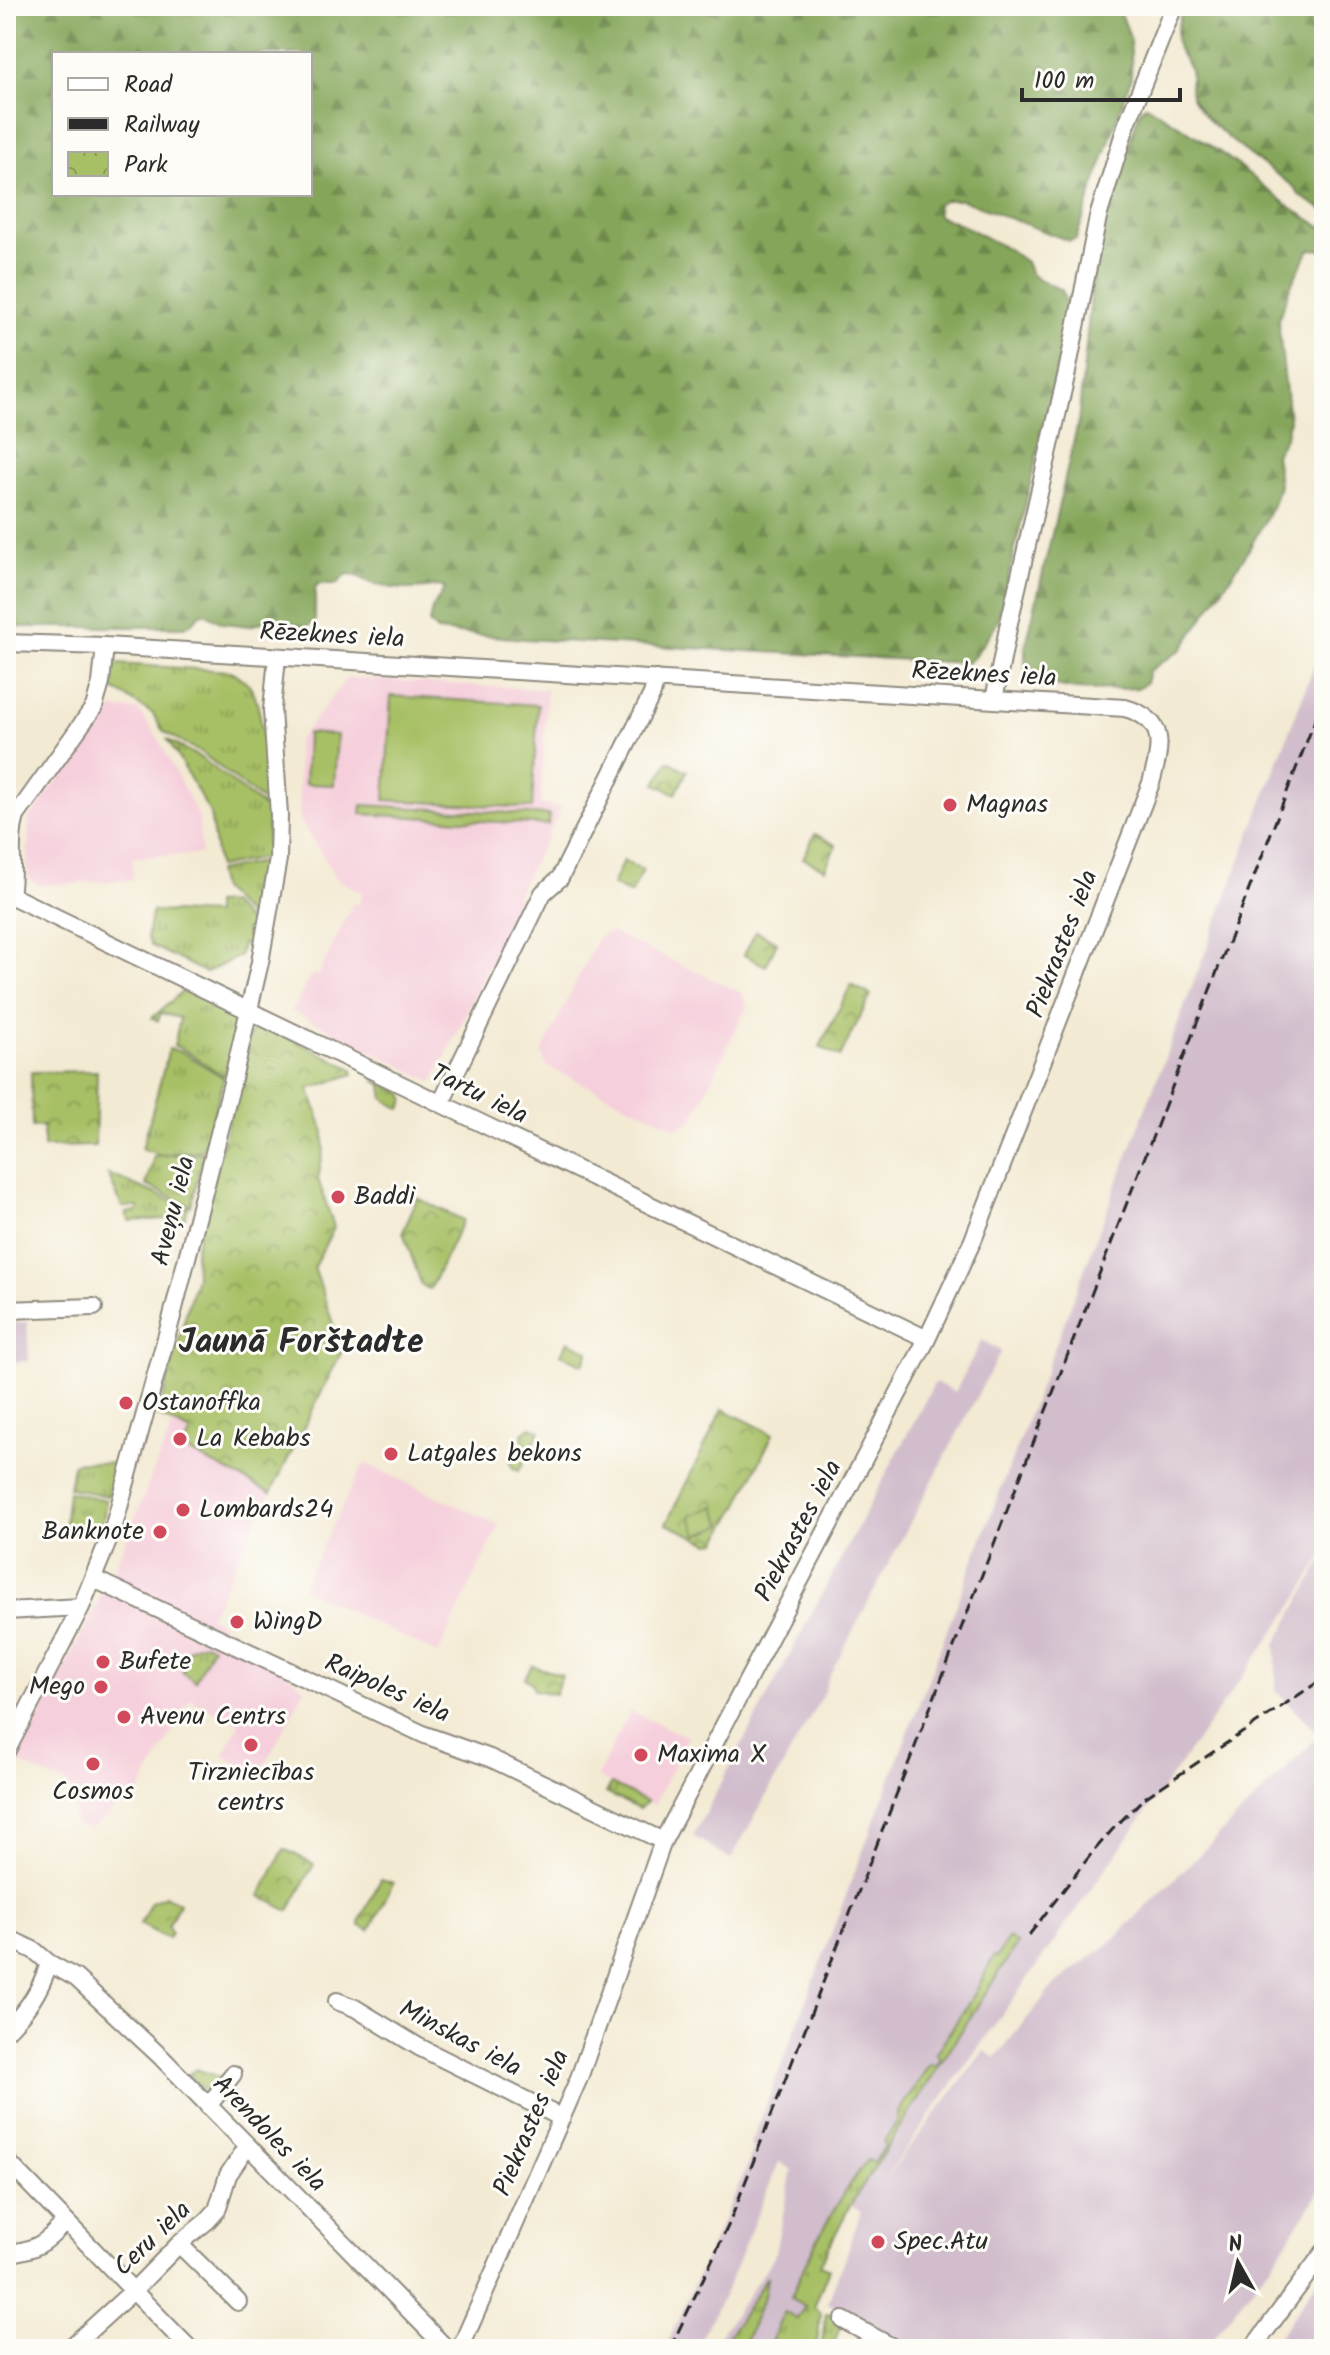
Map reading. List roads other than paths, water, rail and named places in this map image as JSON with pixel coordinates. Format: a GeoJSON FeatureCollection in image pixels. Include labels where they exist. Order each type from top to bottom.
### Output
{"type":"FeatureCollection","features":[{"type":"Feature","properties":{"kind":"street"},"geometry":{"type":"LineString","coordinates":[[994,700],[1098,217],[1126,126],[1174,6]]}},
{"type":"Feature","properties":{"kind":"street","name":"Rēzeknes iela"},"geometry":{"type":"LineString","coordinates":[[6,643],[105,646],[1125,708],[1149,718],[1157,729]]}},
{"type":"Feature","properties":{"kind":"street"},"geometry":{"type":"LineString","coordinates":[[8,895],[13,881],[11,836],[16,816],[94,707],[101,683],[105,646]]}},
{"type":"Feature","properties":{"kind":"street","name":"Aveņu iela"},"geometry":{"type":"LineString","coordinates":[[6,1752],[81,1607],[113,1529],[132,1466],[249,1010],[278,859],[279,815],[272,710],[277,657]]}},
{"type":"Feature","properties":{"kind":"street"},"geometry":{"type":"LineString","coordinates":[[441,1103],[543,893],[560,878],[652,694],[656,679]]}},
{"type":"Feature","properties":{"kind":"street","name":"Piekrastes iela"},"geometry":{"type":"LineString","coordinates":[[460,2349],[562,2118],[663,1841],[927,1339],[973,1240],[1151,783],[1157,762],[1157,729]]}},
{"type":"Feature","properties":{"kind":"street","name":"Tartu iela"},"geometry":{"type":"LineString","coordinates":[[8,895],[927,1339]]}},
{"type":"Feature","properties":{"kind":"street"},"geometry":{"type":"LineString","coordinates":[[6,1310],[94,1307]]}},
{"type":"Feature","properties":{"kind":"street","name":"Raipoles iela"},"geometry":{"type":"LineString","coordinates":[[94,1579],[425,1735],[490,1758],[663,1841]]}},
{"type":"Feature","properties":{"kind":"street"},"geometry":{"type":"LineString","coordinates":[[6,1611],[81,1607]]}},
{"type":"Feature","properties":{"kind":"street"},"geometry":{"type":"LineString","coordinates":[[6,1937],[35,1951],[49,1963],[38,1994],[6,2031]]}},
{"type":"Feature","properties":{"kind":"street","name":"Arendoles iela"},"geometry":{"type":"LineString","coordinates":[[49,1963],[76,1978],[208,2106],[447,2349]]}},
{"type":"Feature","properties":{"kind":"street","name":"Minskas iela"},"geometry":{"type":"LineString","coordinates":[[337,2001],[355,2008],[432,2054],[562,2118]]}},
{"type":"Feature","properties":{"kind":"street"},"geometry":{"type":"LineString","coordinates":[[208,2106],[233,2074]]}},
{"type":"Feature","properties":{"kind":"street","name":"Ceru iela"},"geometry":{"type":"LineString","coordinates":[[69,2349],[217,2210],[228,2175],[247,2147]]}},
{"type":"Feature","properties":{"kind":"street"},"geometry":{"type":"LineString","coordinates":[[6,2160],[190,2349]]}},
{"type":"Feature","properties":{"kind":"street"},"geometry":{"type":"LineString","coordinates":[[6,2254],[32,2250],[45,2244],[65,2222]]}},
{"type":"Feature","properties":{"kind":"street"},"geometry":{"type":"LineString","coordinates":[[179,2244],[238,2302]]}},
{"type":"Feature","properties":{"kind":"street"},"geometry":{"type":"LineString","coordinates":[[1252,2349],[1324,2252]]}},
{"type":"Feature","properties":{"kind":"street"},"geometry":{"type":"LineString","coordinates":[[843,2320],[896,2349]]}},
{"type":"Feature","properties":{"kind":"railway"},"geometry":{"type":"LineString","coordinates":[[670,2349],[729,2224],[1324,697]]}},
{"type":"Feature","properties":{"kind":"railway"},"geometry":{"type":"LineString","coordinates":[[1029,1935],[1092,1853],[1143,1799],[1324,1678]]}},
{"type":"Feature","properties":{"kind":"place","name":"Magnas"},"geometry":{"type":"Point","coordinates":[950,805]}},
{"type":"Feature","properties":{"kind":"place","name":"Baddi"},"geometry":{"type":"Point","coordinates":[338,1197]}},
{"type":"Feature","properties":{"kind":"place","name":"Ostanoffka"},"geometry":{"type":"Point","coordinates":[126,1403]}},
{"type":"Feature","properties":{"kind":"place","name":"La Kebabs"},"geometry":{"type":"Point","coordinates":[180,1439]}},
{"type":"Feature","properties":{"kind":"place","name":"Latgales bekons"},"geometry":{"type":"Point","coordinates":[391,1454]}},
{"type":"Feature","properties":{"kind":"place","name":"Lombards24"},"geometry":{"type":"Point","coordinates":[183,1510]}},
{"type":"Feature","properties":{"kind":"place","name":"Banknote"},"geometry":{"type":"Point","coordinates":[160,1532]}},
{"type":"Feature","properties":{"kind":"place","name":"WingD"},"geometry":{"type":"Point","coordinates":[237,1622]}},
{"type":"Feature","properties":{"kind":"place","name":"Bufete"},"geometry":{"type":"Point","coordinates":[103,1662]}},
{"type":"Feature","properties":{"kind":"place","name":"Mego"},"geometry":{"type":"Point","coordinates":[101,1687]}},
{"type":"Feature","properties":{"kind":"place","name":"Avenu Centrs"},"geometry":{"type":"Point","coordinates":[124,1717]}},
{"type":"Feature","properties":{"kind":"place","name":"Tirzniecības centrs"},"geometry":{"type":"Point","coordinates":[251,1745]}},
{"type":"Feature","properties":{"kind":"place","name":"Maxima X"},"geometry":{"type":"Point","coordinates":[641,1755]}},
{"type":"Feature","properties":{"kind":"place","name":"Cosmos"},"geometry":{"type":"Point","coordinates":[93,1764]}},
{"type":"Feature","properties":{"kind":"place","name":"Spec.Atu"},"geometry":{"type":"Point","coordinates":[878,2242]}},
{"type":"Feature","properties":{"kind":"district","name":"Jaunā Forštadte"},"geometry":{"type":"Point","coordinates":[301,1343]}}]}
